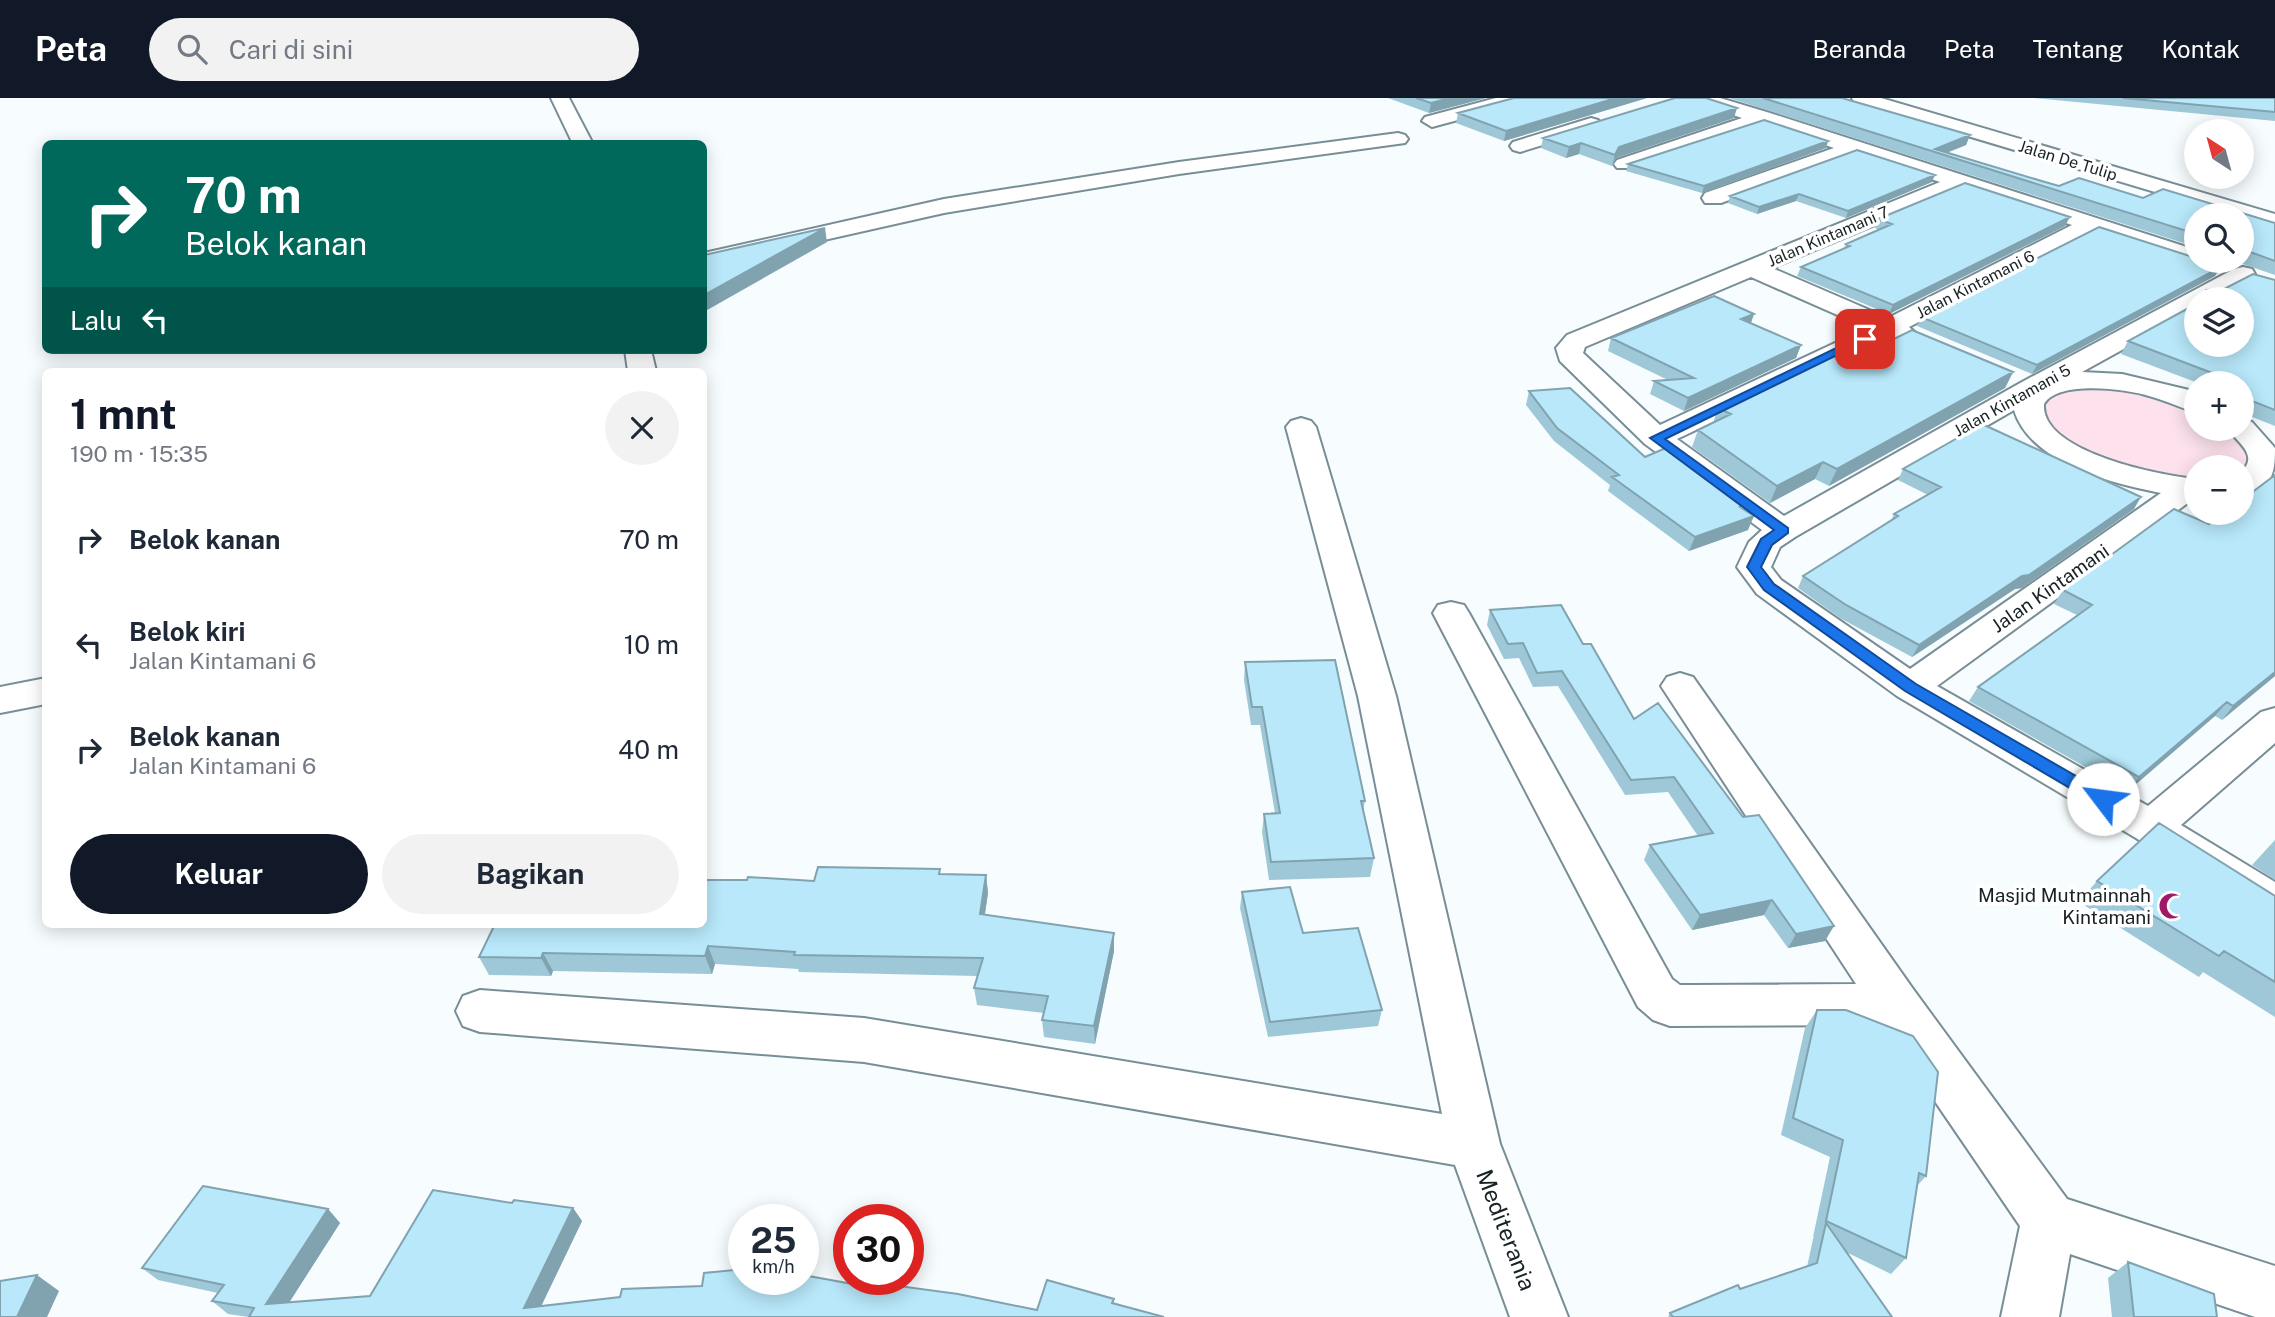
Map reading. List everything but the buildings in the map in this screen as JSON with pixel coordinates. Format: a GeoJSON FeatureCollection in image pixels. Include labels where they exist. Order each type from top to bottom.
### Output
{"type":"FeatureCollection","features":[{"type":"Feature","properties":{"kind":"street"},"geometry":{"type":"LineString","coordinates":[[560,98],[581,140]]}},
{"type":"Feature","properties":{"kind":"street"},"geometry":{"type":"LineString","coordinates":[[1432,121],[1517,98]]}},
{"type":"Feature","properties":{"kind":"street"},"geometry":{"type":"LineString","coordinates":[[1701,98],[2184,254]]}},
{"type":"Feature","properties":{"kind":"street","name":"Jalan De Tulip"},"geometry":{"type":"LineString","coordinates":[[1860,98],[2275,221]]}},
{"type":"Feature","properties":{"kind":"street"},"geometry":{"type":"LineString","coordinates":[[1624,164],[1763,117]]}},
{"type":"Feature","properties":{"kind":"street"},"geometry":{"type":"LineString","coordinates":[[1520,146],[1611,118]]}},
{"type":"Feature","properties":{"kind":"street"},"geometry":{"type":"LineString","coordinates":[[707,259],[944,206],[1179,168],[1398,139]]}},
{"type":"Feature","properties":{"kind":"street"},"geometry":{"type":"LineString","coordinates":[[1713,198],[1855,146]]}},
{"type":"Feature","properties":{"kind":"street","name":"Jalan Kintamani 7"},"geometry":{"type":"LineString","coordinates":[[1751,268],[1962,181]]}},
{"type":"Feature","properties":{"kind":"street","name":"Jalan Kintamani 6"},"geometry":{"type":"LineString","coordinates":[[1656,438],[1888,328],[2093,224]]}},
{"type":"Feature","properties":{"kind":"street"},"geometry":{"type":"LineString","coordinates":[[1751,268],[1576,341],[1569,348],[1570,355],[1656,438],[1783,530]]}},
{"type":"Feature","properties":{"kind":"street","name":"Jalan Kintamani 7"},"geometry":{"type":"LineString","coordinates":[[1751,268],[1924,343]]}},
{"type":"Feature","properties":{"kind":"street","name":"Jalan Kintamani 5"},"geometry":{"type":"LineString","coordinates":[[1910,687],[1769,587],[1754,567],[1766,542],[2027,385],[2253,278],[2238,273]]}},
{"type":"Feature","properties":{"kind":"street"},"geometry":{"type":"LineString","coordinates":[[2184,399],[2161,391],[2102,381],[2027,385],[2030,399],[2028,411],[2034,424],[2047,438],[2068,452],[2125,476],[2184,486]]}},
{"type":"Feature","properties":{"kind":"street","name":"Mediterania"},"geometry":{"type":"LineString","coordinates":[[1301,427],[1377,696],[1474,1144],[1539,1317]]}},
{"type":"Feature","properties":{"kind":"street"},"geometry":{"type":"LineString","coordinates":[[2257,431],[2265,466],[2258,482]]}},
{"type":"Feature","properties":{"kind":"street","name":"Jalan Kintamani"},"geometry":{"type":"LineString","coordinates":[[1910,687],[2184,494]]}},
{"type":"Feature","properties":{"kind":"street"},"geometry":{"type":"LineString","coordinates":[[1451,613],[1655,993],[1670,1004],[1693,1006],[1896,1004]]}},
{"type":"Feature","properties":{"kind":"street"},"geometry":{"type":"LineString","coordinates":[[1680,686],[1896,1004],[2049,1220],[2275,1294]]}},
{"type":"Feature","properties":{"kind":"street"},"geometry":{"type":"LineString","coordinates":[[1910,687],[2151,827],[2275,904]]}},
{"type":"Feature","properties":{"kind":"street"},"geometry":{"type":"LineString","coordinates":[[0,700],[42,692]]}},
{"type":"Feature","properties":{"kind":"street"},"geometry":{"type":"LineString","coordinates":[[2151,827],[2275,721]]}},
{"type":"Feature","properties":{"kind":"street"},"geometry":{"type":"LineString","coordinates":[[480,1011],[864,1040],[1474,1144]]}},
{"type":"Feature","properties":{"kind":"street"},"geometry":{"type":"LineString","coordinates":[[2030,1317],[2049,1220]]}},
{"type":"Feature","properties":{"kind":"shaded area"},"geometry":{"type":"Polygon","coordinates":[[[2103,385],[2174,400],[2184,404],[2184,441],[2242,441],[2247,447],[2247,455],[2184,455],[2184,480],[2112,466],[2053,434],[2039,403],[2051,392],[2103,385]]]}},
{"type":"Feature","properties":{"kind":"place","name":"Masjid Mutmainnah Kintamani"},"geometry":{"type":"Point","coordinates":[2172,906]}},
{"type":"Feature","properties":{"kind":"route"},"geometry":{"type":"LineString","coordinates":[[1865,339],[1656,438],[1783,530],[1766,542],[1754,567],[1769,587],[1910,687],[2103,799]]}}]}
